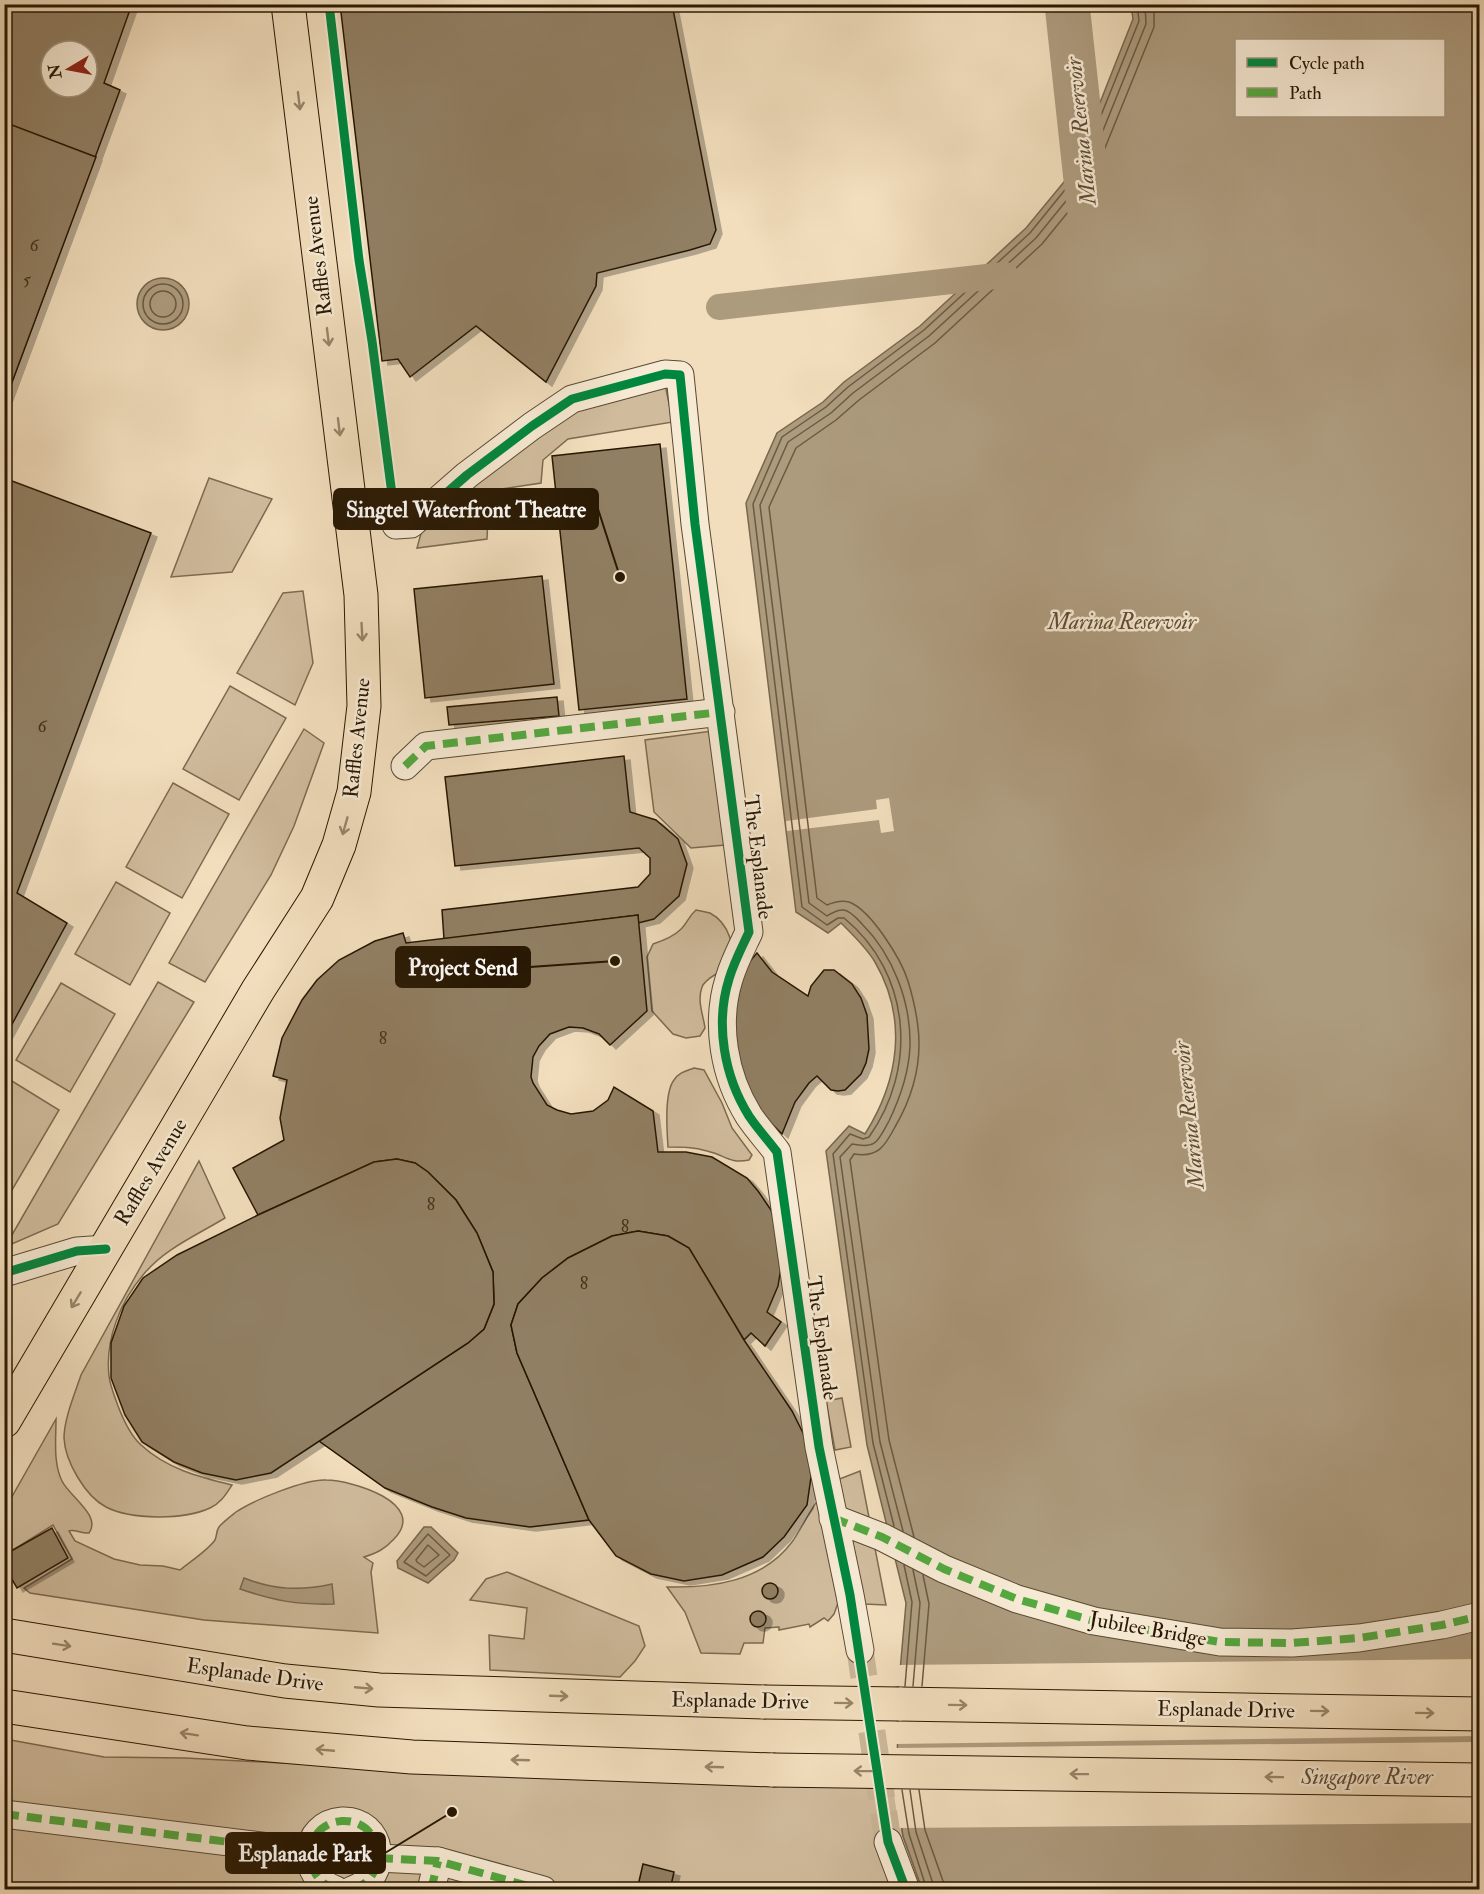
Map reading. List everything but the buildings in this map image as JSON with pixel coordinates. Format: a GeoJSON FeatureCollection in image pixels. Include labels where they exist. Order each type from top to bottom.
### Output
{"type":"FeatureCollection","features":[{"type":"Feature","properties":{"kind":"main road","name":"Raffles Avenue"},"geometry":{"type":"LineString","coordinates":[[4,1420],[258,990],[316,898],[339,845],[354,792],[364,706],[360,595],[288,4]]}},
{"type":"Feature","properties":{"kind":"main road","name":"Esplanade Drive"},"geometry":{"type":"LineString","coordinates":[[4,1635],[285,1681],[408,1692],[764,1702],[1479,1714]]}},
{"type":"Feature","properties":{"kind":"main road"},"geometry":{"type":"LineString","coordinates":[[4,1706],[247,1743],[401,1757],[773,1770],[1479,1780]]}},
{"type":"Feature","properties":{"kind":"street","name":"The Esplanade"},"geometry":{"type":"LineString","coordinates":[[396,525],[411,524],[467,475],[572,399],[664,374],[681,375],[695,524],[749,932],[729,980],[723,1009],[724,1044],[729,1073],[737,1096],[749,1117],[777,1152],[819,1447],[860,1650]]}},
{"type":"Feature","properties":{"kind":"street"},"geometry":{"type":"LineString","coordinates":[[405,766],[426,746],[721,712]]}},
{"type":"Feature","properties":{"kind":"street"},"geometry":{"type":"LineString","coordinates":[[4,1273],[76,1251],[106,1249]]}},
{"type":"Feature","properties":{"kind":"street","name":"Jubilee Bridge"},"geometry":{"type":"LineString","coordinates":[[834,1518],[892,1542],[944,1569],[1017,1599],[1094,1621],[1220,1642],[1292,1643],[1359,1638],[1443,1625],[1479,1616]]}},
{"type":"Feature","properties":{"kind":"street"},"geometry":{"type":"LineString","coordinates":[[4,1814],[310,1852]]}},
{"type":"Feature","properties":{"kind":"street"},"geometry":{"type":"LineString","coordinates":[[336,1890],[325,1885],[316,1876],[311,1865],[310,1852],[314,1838],[323,1829],[334,1823],[346,1821],[358,1824],[369,1833],[377,1847],[378,1858],[377,1867],[371,1877],[364,1884],[352,1890]]}},
{"type":"Feature","properties":{"kind":"street"},"geometry":{"type":"LineString","coordinates":[[888,1842],[906,1890]]}},
{"type":"Feature","properties":{"kind":"street"},"geometry":{"type":"LineString","coordinates":[[378,1858],[438,1861],[543,1890]]}},
{"type":"Feature","properties":{"kind":"street"},"geometry":{"type":"LineString","coordinates":[[431,1890],[438,1861]]}},
{"type":"Feature","properties":{"kind":"shaded area"},"geometry":{"type":"Polygon","coordinates":[[[664,380],[673,422],[568,439],[543,460],[541,483],[489,491],[487,539],[417,548],[423,526],[538,425],[664,380]]]}},
{"type":"Feature","properties":{"kind":"shaded area"},"geometry":{"type":"Polygon","coordinates":[[[209,478],[272,499],[232,572],[171,577],[209,478]]]}},
{"type":"Feature","properties":{"kind":"shaded area"},"geometry":{"type":"Polygon","coordinates":[[[303,591],[313,663],[295,705],[237,673],[283,593],[303,591]]]}},
{"type":"Feature","properties":{"kind":"shaded area"},"geometry":{"type":"Polygon","coordinates":[[[230,686],[286,718],[239,800],[183,769],[230,686]]]}},
{"type":"Feature","properties":{"kind":"shaded area"},"geometry":{"type":"Polygon","coordinates":[[[304,729],[324,743],[294,826],[271,875],[205,982],[169,963],[304,729]]]}},
{"type":"Feature","properties":{"kind":"shaded area"},"geometry":{"type":"Polygon","coordinates":[[[712,731],[725,845],[691,848],[654,812],[645,740],[712,731]]]}},
{"type":"Feature","properties":{"kind":"shaded area"},"geometry":{"type":"Polygon","coordinates":[[[173,783],[229,814],[182,898],[126,867],[173,783]]]}},
{"type":"Feature","properties":{"kind":"shaded area"},"geometry":{"type":"Polygon","coordinates":[[[116,882],[170,913],[130,985],[75,954],[116,882]]]}},
{"type":"Feature","properties":{"kind":"shaded area"},"geometry":{"type":"Polygon","coordinates":[[[696,910],[710,913],[722,923],[730,937],[732,952],[726,966],[702,987],[700,1002],[705,1028],[700,1036],[686,1038],[673,1034],[652,1011],[647,957],[653,944],[677,932],[696,910]]]}},
{"type":"Feature","properties":{"kind":"shaded area"},"geometry":{"type":"Polygon","coordinates":[[[158,982],[194,1002],[58,1224],[5,1247],[158,982]]]}},
{"type":"Feature","properties":{"kind":"shaded area"},"geometry":{"type":"Polygon","coordinates":[[[61,983],[115,1014],[70,1092],[16,1060],[61,983]]]}},
{"type":"Feature","properties":{"kind":"shaded area"},"geometry":{"type":"Polygon","coordinates":[[[694,1068],[704,1070],[722,1103],[732,1128],[752,1155],[749,1160],[732,1160],[697,1149],[668,1147],[667,1112],[671,1086],[678,1075],[694,1068]]]}},
{"type":"Feature","properties":{"kind":"shaded area"},"geometry":{"type":"Polygon","coordinates":[[[7,1078],[59,1110],[12,1190],[4,1186],[4,1083],[7,1078]]]}},
{"type":"Feature","properties":{"kind":"shaded area"},"geometry":{"type":"Polygon","coordinates":[[[199,1161],[225,1218],[181,1243],[143,1275],[127,1297],[116,1322],[109,1349],[109,1376],[122,1416],[141,1445],[173,1466],[232,1485],[217,1504],[199,1512],[158,1517],[129,1514],[106,1507],[98,1502],[84,1486],[72,1467],[65,1447],[66,1423],[81,1375],[199,1161]]]}},
{"type":"Feature","properties":{"kind":"shaded area"},"geometry":{"type":"Polygon","coordinates":[[[842,1398],[851,1447],[835,1450],[826,1401],[842,1398]]]}},
{"type":"Feature","properties":{"kind":"shaded area"},"geometry":{"type":"Polygon","coordinates":[[[56,1419],[59,1474],[66,1487],[88,1513],[92,1526],[89,1533],[69,1531],[75,1541],[114,1559],[180,1570],[212,1544],[219,1527],[236,1512],[267,1496],[306,1483],[338,1481],[368,1489],[383,1496],[402,1515],[402,1526],[387,1545],[364,1557],[373,1563],[371,1572],[378,1633],[204,1620],[30,1593],[24,1588],[72,1559],[53,1525],[5,1555],[5,1509],[56,1419]]]}},
{"type":"Feature","properties":{"kind":"shaded area"},"geometry":{"type":"Polygon","coordinates":[[[860,1471],[886,1605],[864,1604],[837,1480],[860,1471]]]}},
{"type":"Feature","properties":{"kind":"shaded area"},"geometry":{"type":"Polygon","coordinates":[[[819,1499],[838,1603],[834,1614],[828,1621],[824,1618],[810,1627],[809,1624],[779,1630],[779,1627],[765,1628],[763,1643],[744,1643],[740,1654],[701,1653],[685,1612],[667,1587],[718,1584],[751,1574],[766,1566],[792,1542],[819,1499]]]}},
{"type":"Feature","properties":{"kind":"shaded area"},"geometry":{"type":"Polygon","coordinates":[[[507,1572],[639,1626],[645,1646],[620,1677],[490,1670],[489,1635],[524,1639],[527,1608],[470,1600],[486,1579],[507,1572]]]}},
{"type":"Feature","properties":{"kind":"shaded area"},"geometry":{"type":"Polygon","coordinates":[[[5,1739],[104,1757],[185,1758],[492,1774],[896,1788],[903,1836],[922,1889],[5,1890],[5,1739]]]}},
{"type":"Feature","properties":{"kind":"water","name":"Marina Reservoir"},"geometry":{"type":"Polygon","coordinates":[[[1131,5],[1479,5],[1479,1887],[1474,1885],[1471,1890],[922,1889],[903,1836],[896,1788],[900,1671],[906,1603],[867,1445],[826,1151],[849,1126],[865,1134],[877,1113],[892,1071],[895,1027],[892,1005],[885,984],[875,962],[863,946],[841,923],[828,933],[796,912],[746,503],[777,433],[823,402],[844,382],[920,326],[1026,228],[1073,171],[1133,19],[1131,5]]]}},
{"type":"Feature","properties":{"kind":"water"},"geometry":{"type":"Polygon","coordinates":[[[158,278],[168,278],[182,285],[189,304],[182,323],[168,330],[158,330],[148,326],[141,319],[137,309],[137,299],[141,289],[148,282],[158,278]]]}},
{"type":"Feature","properties":{"kind":"water"},"geometry":{"type":"Polygon","coordinates":[[[424,1527],[431,1527],[458,1553],[454,1560],[428,1583],[398,1568],[397,1561],[424,1527]]]}},
{"type":"Feature","properties":{"kind":"water"},"geometry":{"type":"Polygon","coordinates":[[[244,1578],[266,1585],[288,1588],[309,1588],[332,1584],[334,1604],[298,1603],[264,1597],[240,1589],[244,1578]]]}},
{"type":"Feature","properties":{"kind":"pier"},"geometry":{"type":"Polygon","coordinates":[[[889,798],[894,831],[881,833],[879,820],[787,831],[786,821],[877,809],[876,800],[889,798]]]}},
{"type":"Feature","properties":{"kind":"pier"},"geometry":{"type":"Polygon","coordinates":[[[1479,1659],[1479,1736],[895,1744],[897,1665],[1479,1659]]]}},
{"type":"Feature","properties":{"kind":"pier"},"geometry":{"type":"Polygon","coordinates":[[[1479,1742],[1479,1823],[899,1828],[893,1788],[894,1748],[1479,1742]]]}},
{"type":"Feature","properties":{"kind":"waterway","name":"Marina Reservoir"},"geometry":{"type":"LineString","coordinates":[[1067,4],[1089,207]]}},
{"type":"Feature","properties":{"kind":"waterway"},"geometry":{"type":"LineString","coordinates":[[719,307],[1005,275]]}},
{"type":"Feature","properties":{"kind":"tunnel"},"geometry":{"type":"LineString","coordinates":[[860,1650],[888,1842]]}},
{"type":"Feature","properties":{"kind":"marked path"},"geometry":{"type":"LineString","coordinates":[[405,766],[426,746],[721,712]]}},
{"type":"Feature","properties":{"kind":"marked path"},"geometry":{"type":"LineString","coordinates":[[833,1518],[882,1537],[944,1569],[1017,1599],[1094,1621],[1220,1642],[1292,1643],[1359,1638],[1442,1625],[1480,1616]]}},
{"type":"Feature","properties":{"kind":"marked path"},"geometry":{"type":"LineString","coordinates":[[4,1814],[310,1852]]}},
{"type":"Feature","properties":{"kind":"marked path"},"geometry":{"type":"LineString","coordinates":[[336,1890],[324,1883],[316,1874],[311,1863],[310,1852],[319,1831],[329,1824],[342,1821],[356,1823],[366,1829],[374,1839],[377,1850],[377,1862],[373,1873],[365,1883],[352,1890]]}},
{"type":"Feature","properties":{"kind":"marked path"},"geometry":{"type":"LineString","coordinates":[[378,1858],[438,1861],[543,1890]]}},
{"type":"Feature","properties":{"kind":"marked path"},"geometry":{"type":"LineString","coordinates":[[431,1890],[438,1861]]}},
{"type":"Feature","properties":{"kind":"cycle path"},"geometry":{"type":"LineString","coordinates":[[329,4],[359,260],[396,525],[411,524],[467,475],[572,399],[665,374],[680,375],[695,524],[749,932],[733,967],[725,996],[724,1049],[733,1084],[740,1100],[752,1120],[777,1152],[819,1447],[850,1595],[888,1842],[906,1890]]}},
{"type":"Feature","properties":{"kind":"cycle path"},"geometry":{"type":"LineString","coordinates":[[4,1273],[77,1251],[106,1249]]}},
{"type":"Feature","properties":{"kind":"place","name":"Singtel Waterfront Theatre"},"geometry":{"type":"Point","coordinates":[620,577]}},
{"type":"Feature","properties":{"kind":"place","name":"Project Send"},"geometry":{"type":"Point","coordinates":[615,961]}},
{"type":"Feature","properties":{"kind":"place","name":"Esplanade Park"},"geometry":{"type":"Point","coordinates":[452,1812]}},
{"type":"Feature","properties":{"kind":"water label","name":"Singapore River"},"geometry":{"type":"Point","coordinates":[1367,1777]}}]}
